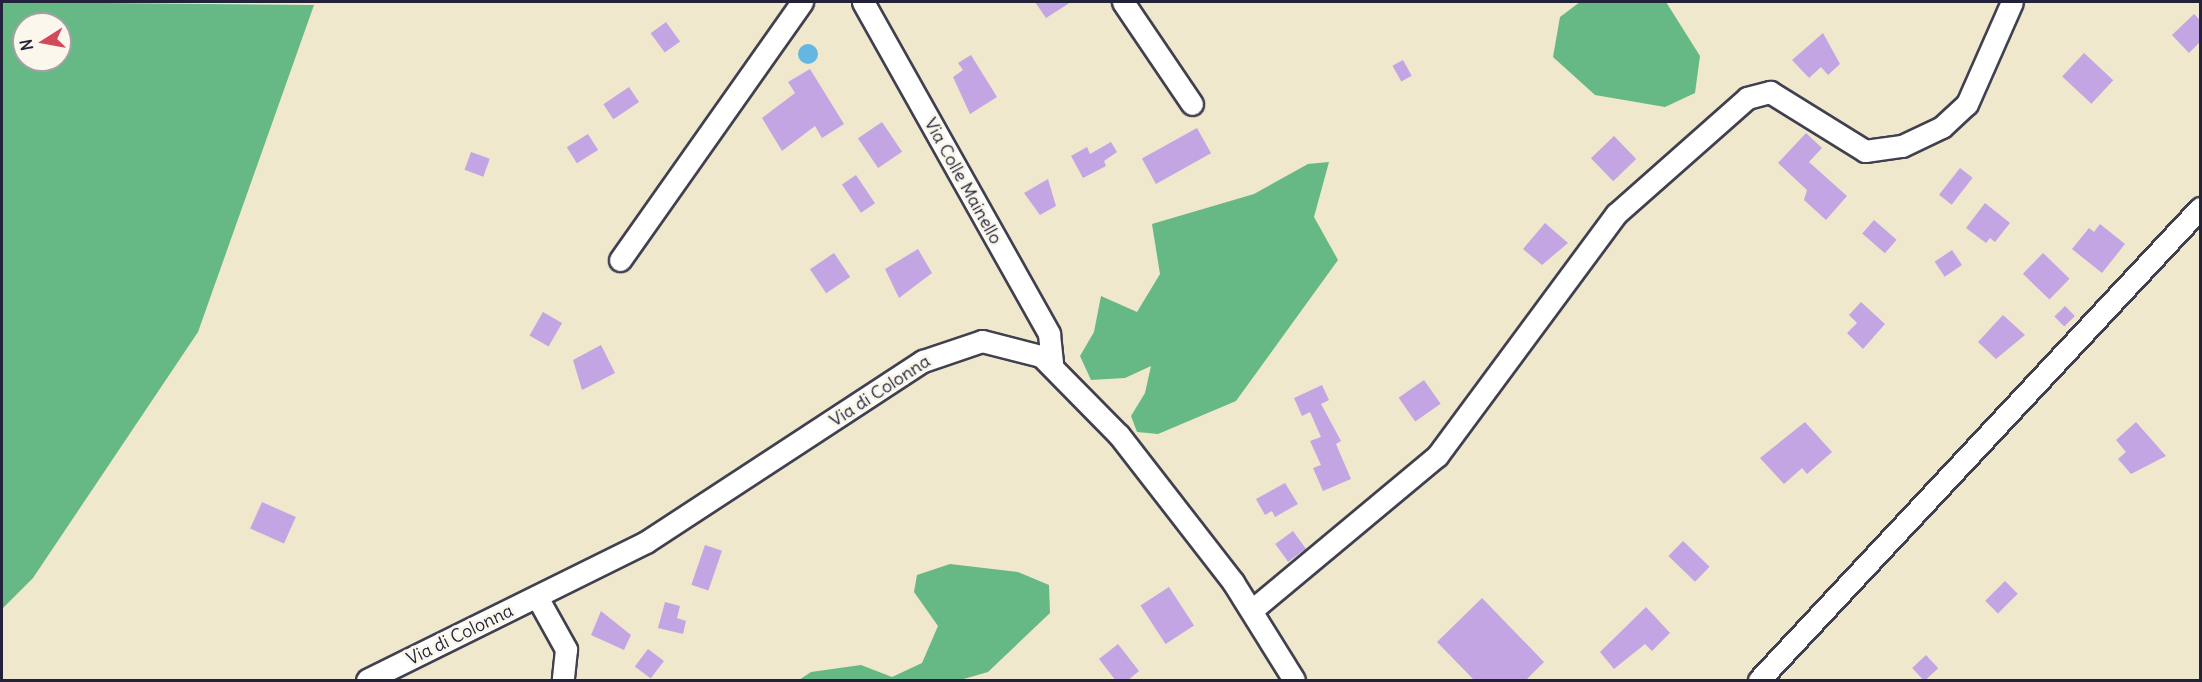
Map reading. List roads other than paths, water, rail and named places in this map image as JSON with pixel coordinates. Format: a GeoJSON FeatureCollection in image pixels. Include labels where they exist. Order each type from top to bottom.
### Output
{"type":"FeatureCollection","features":[{"type":"Feature","properties":{"kind":"street"},"geometry":{"type":"LineString","coordinates":[[620,260],[802,2]]}},
{"type":"Feature","properties":{"kind":"street","name":"Via Colle Mainello"},"geometry":{"type":"LineString","coordinates":[[863,2],[1049,334],[1052,364]]}},
{"type":"Feature","properties":{"kind":"street"},"geometry":{"type":"LineString","coordinates":[[1123,2],[1192,104]]}},
{"type":"Feature","properties":{"kind":"street"},"geometry":{"type":"LineString","coordinates":[[1252,610],[1437,456],[1616,214],[1748,98],[1770,92],[1865,151],[1902,146],[1942,126],[1967,104],[2012,2]]}},
{"type":"Feature","properties":{"kind":"street"},"geometry":{"type":"LineString","coordinates":[[1759,681],[2200,208]]}},
{"type":"Feature","properties":{"kind":"street","name":"Via di Colonna"},"geometry":{"type":"LineString","coordinates":[[367,681],[537,597],[690,515],[947,349],[976,342],[1009,344],[1052,364],[1142,461],[1252,610],[1294,681]]}},
{"type":"Feature","properties":{"kind":"street"},"geometry":{"type":"LineString","coordinates":[[537,597],[566,649],[563,681]]}},
{"type":"Feature","properties":{"kind":"water"},"geometry":{"type":"Polygon","coordinates":[[[808,44],[815,47],[818,54],[815,61],[808,64],[801,61],[798,54],[801,47],[808,44]]]}}]}
